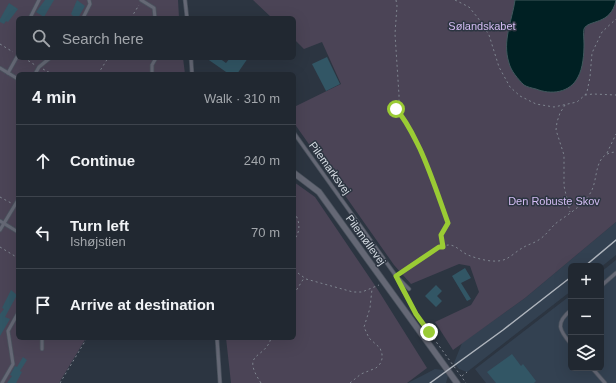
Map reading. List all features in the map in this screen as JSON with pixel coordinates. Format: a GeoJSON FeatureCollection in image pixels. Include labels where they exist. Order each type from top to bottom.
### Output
{"type":"FeatureCollection","features":[{"type":"Feature","properties":{"kind":"street","name":"Pilemøllevej"},"geometry":{"type":"LineString","coordinates":[[296,175],[319,192],[457,383]]}},
{"type":"Feature","properties":{"kind":"lane"},"geometry":{"type":"LineString","coordinates":[[31,16],[39,0]]}},
{"type":"Feature","properties":{"kind":"lane"},"geometry":{"type":"LineString","coordinates":[[84,16],[90,4],[89,0]]}},
{"type":"Feature","properties":{"kind":"lane"},"geometry":{"type":"LineString","coordinates":[[141,0],[154,8],[155,16]]}},
{"type":"Feature","properties":{"kind":"lane"},"geometry":{"type":"LineString","coordinates":[[185,0],[186,16]]}},
{"type":"Feature","properties":{"kind":"lane"},"geometry":{"type":"LineString","coordinates":[[8,73],[16,59]]}},
{"type":"Feature","properties":{"kind":"lane"},"geometry":{"type":"LineString","coordinates":[[36,72],[48,60]]}},
{"type":"Feature","properties":{"kind":"lane"},"geometry":{"type":"LineString","coordinates":[[152,72],[152,65],[155,60]]}},
{"type":"Feature","properties":{"kind":"lane"},"geometry":{"type":"LineString","coordinates":[[190,60],[192,72]]}},
{"type":"Feature","properties":{"kind":"lane"},"geometry":{"type":"LineString","coordinates":[[0,68],[16,78]]}},
{"type":"Feature","properties":{"kind":"lane","name":"Pilemarksvej"},"geometry":{"type":"LineString","coordinates":[[296,136],[396,276],[409,289]]}},
{"type":"Feature","properties":{"kind":"lane"},"geometry":{"type":"LineString","coordinates":[[0,230],[2,222],[15,206]]}},
{"type":"Feature","properties":{"kind":"lane"},"geometry":{"type":"LineString","coordinates":[[2,222],[16,231]]}},
{"type":"Feature","properties":{"kind":"lane"},"geometry":{"type":"LineString","coordinates":[[604,283],[616,273]]}},
{"type":"Feature","properties":{"kind":"lane"},"geometry":{"type":"LineString","coordinates":[[396,276],[404,292]]}},
{"type":"Feature","properties":{"kind":"lane"},"geometry":{"type":"LineString","coordinates":[[568,313],[561,321],[560,328],[568,340]]}},
{"type":"Feature","properties":{"kind":"lane"},"geometry":{"type":"LineString","coordinates":[[2,383],[13,364],[8,331],[16,317]]}},
{"type":"Feature","properties":{"kind":"lane"},"geometry":{"type":"LineString","coordinates":[[42,340],[42,349]]}},
{"type":"Feature","properties":{"kind":"lane"},"geometry":{"type":"LineString","coordinates":[[217,340],[220,383]]}},
{"type":"Feature","properties":{"kind":"lane"},"geometry":{"type":"LineString","coordinates":[[595,371],[605,383]]}},
{"type":"Feature","properties":{"kind":"path"},"geometry":{"type":"LineString","coordinates":[[132,16],[141,0]]}},
{"type":"Feature","properties":{"kind":"path"},"geometry":{"type":"LineString","coordinates":[[396,0],[395,34],[399,95],[399,103],[396,109],[403,116],[413,134],[431,174],[448,223],[441,235],[443,247]]}},
{"type":"Feature","properties":{"kind":"path"},"geometry":{"type":"LineString","coordinates":[[455,0],[469,7],[478,18],[489,35],[499,67],[510,87],[520,96],[536,104],[554,107],[577,102],[585,96],[593,94],[616,96]]}},
{"type":"Feature","properties":{"kind":"path"},"geometry":{"type":"LineString","coordinates":[[585,96],[590,77],[592,53],[602,32],[616,19]]}},
{"type":"Feature","properties":{"kind":"path"},"geometry":{"type":"LineString","coordinates":[[0,44],[16,54]]}},
{"type":"Feature","properties":{"kind":"path"},"geometry":{"type":"LineString","coordinates":[[99,72],[107,60]]}},
{"type":"Feature","properties":{"kind":"path"},"geometry":{"type":"LineString","coordinates":[[566,105],[560,112],[556,130],[564,155],[564,186],[570,213]]}},
{"type":"Feature","properties":{"kind":"path"},"geometry":{"type":"LineString","coordinates":[[396,276],[439,247],[449,245],[468,255],[486,260],[497,261],[505,259],[523,247],[541,238],[584,202],[591,191],[599,163],[607,154],[616,134]]}},
{"type":"Feature","properties":{"kind":"path"},"geometry":{"type":"LineString","coordinates":[[607,154],[616,152]]}},
{"type":"Feature","properties":{"kind":"path"},"geometry":{"type":"LineString","coordinates":[[0,197],[15,206]]}},
{"type":"Feature","properties":{"kind":"path"},"geometry":{"type":"LineString","coordinates":[[296,215],[299,226],[299,231],[296,236]]}},
{"type":"Feature","properties":{"kind":"path"},"geometry":{"type":"LineString","coordinates":[[0,247],[16,257]]}},
{"type":"Feature","properties":{"kind":"path"},"geometry":{"type":"LineString","coordinates":[[296,272],[304,278],[315,282],[353,292],[362,292],[385,283]]}},
{"type":"Feature","properties":{"kind":"path"},"geometry":{"type":"LineString","coordinates":[[296,291],[304,278]]}},
{"type":"Feature","properties":{"kind":"path"},"geometry":{"type":"LineString","coordinates":[[350,383],[361,374],[376,368],[382,359],[380,348],[369,338],[364,327],[370,308],[372,288]]}},
{"type":"Feature","properties":{"kind":"path"},"geometry":{"type":"LineString","coordinates":[[404,292],[416,314],[466,383]]}},
{"type":"Feature","properties":{"kind":"path"},"geometry":{"type":"LineString","coordinates":[[60,383],[86,340]]}},
{"type":"Feature","properties":{"kind":"path"},"geometry":{"type":"LineString","coordinates":[[261,383],[254,373],[253,362],[259,353],[266,348],[270,340]]}},
{"type":"Feature","properties":{"kind":"path"},"geometry":{"type":"LineString","coordinates":[[461,377],[467,372]]}},
{"type":"Feature","properties":{"kind":"shaded area"},"geometry":{"type":"Polygon","coordinates":[[[515,0],[616,0],[613,8],[605,18],[586,26],[584,29],[584,52],[580,73],[575,82],[565,89],[548,92],[528,87],[517,78],[513,72],[507,55],[507,39],[515,0]]]}},
{"type":"Feature","properties":{"kind":"shaded area"},"geometry":{"type":"Polygon","coordinates":[[[616,222],[616,255],[604,265],[604,263],[568,263],[568,293],[467,372],[459,369],[454,363],[462,343],[525,298],[616,222]]]}},
{"type":"Feature","properties":{"kind":"shaded area"},"geometry":{"type":"Polygon","coordinates":[[[616,260],[616,383],[486,383],[475,369],[568,297],[568,371],[604,371],[604,270],[616,260]]]}},
{"type":"Feature","properties":{"kind":"shaded area"},"geometry":{"type":"Polygon","coordinates":[[[435,369],[443,370],[448,376],[446,383],[408,383],[435,369]]]}},
{"type":"Feature","properties":{"kind":"green space"},"geometry":{"type":"Polygon","coordinates":[[[0,0],[178,0],[179,16],[16,16],[16,60],[183,60],[185,72],[16,72],[16,340],[85,340],[59,383],[0,383],[0,0]]]}},
{"type":"Feature","properties":{"kind":"green space"},"geometry":{"type":"Polygon","coordinates":[[[253,0],[515,0],[513,13],[581,67],[586,26],[601,20],[606,16],[616,0],[616,222],[525,298],[453,350],[435,322],[471,305],[479,292],[470,266],[459,264],[411,284],[394,265],[296,126],[296,106],[341,84],[322,42],[304,49],[296,41],[296,16],[270,16],[253,0]]]}},
{"type":"Feature","properties":{"kind":"green space"},"geometry":{"type":"Polygon","coordinates":[[[296,183],[315,197],[378,290],[427,368],[407,383],[231,383],[226,340],[296,340],[296,183]]]}},
{"type":"Feature","properties":{"kind":"building"},"geometry":{"type":"Polygon","coordinates":[[[45,0],[54,0],[45,16],[36,12],[45,0]]]}},
{"type":"Feature","properties":{"kind":"building"},"geometry":{"type":"Polygon","coordinates":[[[77,0],[85,6],[79,16],[73,16],[71,14],[77,0]]]}},
{"type":"Feature","properties":{"kind":"building"},"geometry":{"type":"Polygon","coordinates":[[[9,3],[18,9],[8,22],[6,21],[4,24],[0,22],[0,19],[9,3]]]}},
{"type":"Feature","properties":{"kind":"building"},"geometry":{"type":"Polygon","coordinates":[[[327,57],[340,84],[326,91],[312,64],[327,57]]]}},
{"type":"Feature","properties":{"kind":"building"},"geometry":{"type":"Polygon","coordinates":[[[209,60],[222,60],[226,63],[228,60],[247,60],[238,72],[226,72],[209,60]]]}},
{"type":"Feature","properties":{"kind":"building"},"geometry":{"type":"Polygon","coordinates":[[[465,268],[471,278],[461,283],[471,299],[467,301],[452,276],[465,268]]]}},
{"type":"Feature","properties":{"kind":"building"},"geometry":{"type":"Polygon","coordinates":[[[436,285],[442,291],[437,296],[442,301],[436,307],[425,296],[436,285]]]}},
{"type":"Feature","properties":{"kind":"building"},"geometry":{"type":"Polygon","coordinates":[[[11,290],[16,294],[16,297],[5,317],[10,319],[0,336],[0,314],[4,309],[2,308],[11,290]]]}},
{"type":"Feature","properties":{"kind":"building"},"geometry":{"type":"Polygon","coordinates":[[[512,354],[521,366],[523,364],[536,381],[534,383],[496,383],[487,372],[512,354]]]}},
{"type":"Feature","properties":{"kind":"building"},"geometry":{"type":"Polygon","coordinates":[[[23,357],[27,360],[20,371],[22,372],[16,383],[7,383],[12,376],[10,375],[15,366],[17,367],[23,357]]]}},
{"type":"Feature","properties":{"kind":"railway"},"geometry":{"type":"LineString","coordinates":[[589,263],[616,240]]}},
{"type":"Feature","properties":{"kind":"railway"},"geometry":{"type":"LineString","coordinates":[[430,383],[503,330],[568,279]]}},
{"type":"Feature","properties":{"kind":"route"},"geometry":{"type":"LineString","coordinates":[[396,109],[403,116],[413,134],[431,174],[448,223],[441,235],[443,247],[439,247],[396,276],[416,314],[429,332]]}},
{"type":"Feature","properties":{"kind":"park label","name":"Sølandskabet"},"geometry":{"type":"Point","coordinates":[482,26]}},
{"type":"Feature","properties":{"kind":"park label","name":"Den Robuste Skov"},"geometry":{"type":"Point","coordinates":[554,201]}}]}
